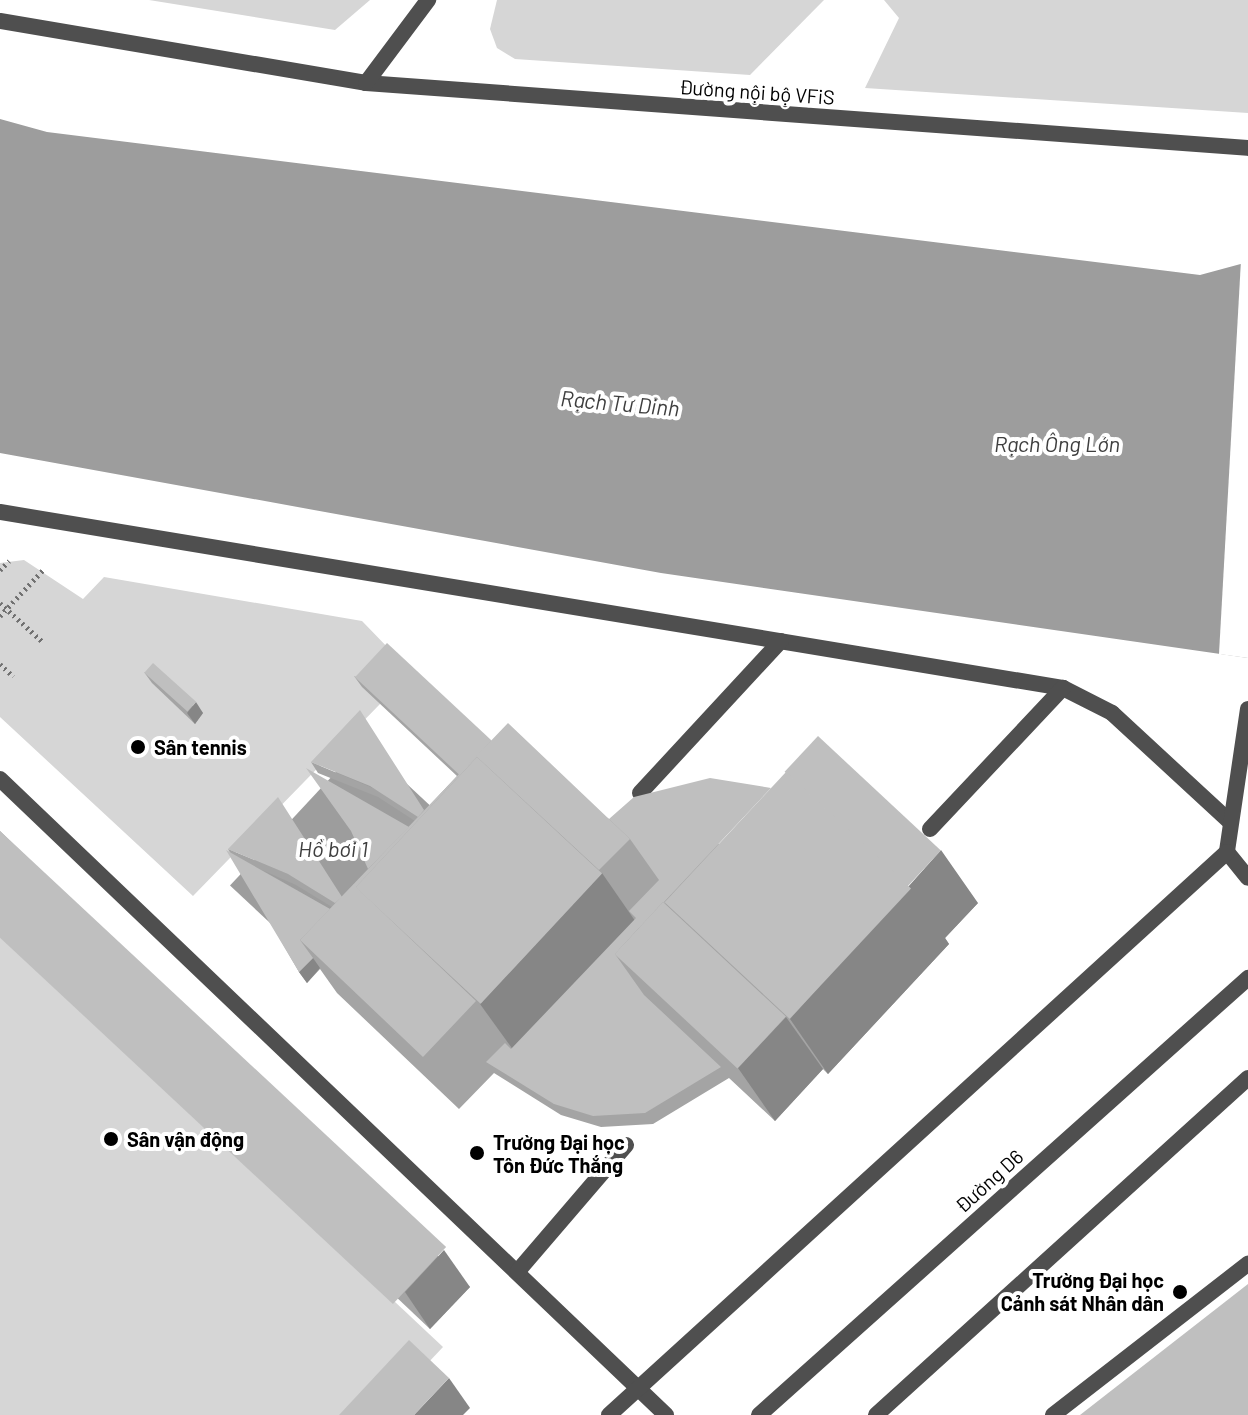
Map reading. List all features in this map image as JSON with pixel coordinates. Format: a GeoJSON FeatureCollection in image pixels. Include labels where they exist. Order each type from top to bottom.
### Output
{"type":"FeatureCollection","features":[{"type":"Feature","properties":{"kind":"street"},"geometry":{"type":"LineString","coordinates":[[366,83],[428,0]]}},
{"type":"Feature","properties":{"kind":"street","name":"Đường nội bộ VFiS"},"geometry":{"type":"LineString","coordinates":[[0,21],[366,83],[1248,148]]}},
{"type":"Feature","properties":{"kind":"street"},"geometry":{"type":"LineString","coordinates":[[0,512],[1063,688],[1112,713],[1228,820]]}},
{"type":"Feature","properties":{"kind":"street"},"geometry":{"type":"LineString","coordinates":[[640,793],[781,641]]}},
{"type":"Feature","properties":{"kind":"street"},"geometry":{"type":"LineString","coordinates":[[930,829],[1063,688]]}},
{"type":"Feature","properties":{"kind":"street"},"geometry":{"type":"LineString","coordinates":[[1248,709],[1228,820],[1227,852],[1248,878]]}},
{"type":"Feature","properties":{"kind":"street"},"geometry":{"type":"LineString","coordinates":[[0,779],[666,1415]]}},
{"type":"Feature","properties":{"kind":"street"},"geometry":{"type":"LineString","coordinates":[[609,1415],[1227,852]]}},
{"type":"Feature","properties":{"kind":"street","name":"Đường D6"},"geometry":{"type":"LineString","coordinates":[[759,1415],[1248,978]]}},
{"type":"Feature","properties":{"kind":"street"},"geometry":{"type":"LineString","coordinates":[[876,1415],[1248,1078]]}},
{"type":"Feature","properties":{"kind":"street"},"geometry":{"type":"LineString","coordinates":[[518,1271],[626,1145]]}},
{"type":"Feature","properties":{"kind":"street"},"geometry":{"type":"LineString","coordinates":[[1053,1415],[1248,1264]]}},
{"type":"Feature","properties":{"kind":"path"},"geometry":{"type":"LineString","coordinates":[[0,570],[9,561]]}},
{"type":"Feature","properties":{"kind":"path"},"geometry":{"type":"LineString","coordinates":[[0,616],[44,569]]}},
{"type":"Feature","properties":{"kind":"path"},"geometry":{"type":"LineString","coordinates":[[0,603],[44,643]]}},
{"type":"Feature","properties":{"kind":"path"},"geometry":{"type":"LineString","coordinates":[[0,664],[13,676]]}},
{"type":"Feature","properties":{"kind":"shaded area"},"geometry":{"type":"Polygon","coordinates":[[[149,0],[370,0],[335,30],[149,0]]]}},
{"type":"Feature","properties":{"kind":"shaded area"},"geometry":{"type":"Polygon","coordinates":[[[497,0],[824,0],[750,75],[515,59],[497,48],[490,29],[497,0]]]}},
{"type":"Feature","properties":{"kind":"shaded area"},"geometry":{"type":"Polygon","coordinates":[[[884,0],[1248,0],[1248,113],[865,88],[899,18],[884,0]]]}},
{"type":"Feature","properties":{"kind":"shaded area"},"geometry":{"type":"Polygon","coordinates":[[[24,560],[83,599],[104,577],[362,621],[394,654],[380,704],[193,896],[0,717],[0,563],[24,560]]]}},
{"type":"Feature","properties":{"kind":"shaded area","name":"Sân vận động"},"geometry":{"type":"Polygon","coordinates":[[[0,931],[443,1347],[379,1415],[0,1415],[0,931]]]}},
{"type":"Feature","properties":{"kind":"water","name":"Rạch Ông Lớn"},"geometry":{"type":"Polygon","coordinates":[[[0,119],[47,132],[1200,275],[1248,262],[1248,658],[661,573],[0,453],[0,119]]]}},
{"type":"Feature","properties":{"kind":"water","name":"Hồ bơi 1"},"geometry":{"type":"Polygon","coordinates":[[[363,743],[438,813],[305,956],[230,886],[363,743]]]}},
{"type":"Feature","properties":{"kind":"pier"},"geometry":{"type":"Polygon","coordinates":[[[1248,258],[1248,658],[1219,654],[1241,260],[1248,258]]]}},
{"type":"Feature","properties":{"kind":"building"},"geometry":{"type":"Polygon","coordinates":[[[387,643],[492,741],[460,775],[355,677],[387,643]]]}},
{"type":"Feature","properties":{"kind":"building"},"geometry":{"type":"Polygon","coordinates":[[[153,663],[196,702],[187,711],[144,673],[153,663]]]}},
{"type":"Feature","properties":{"kind":"building"},"geometry":{"type":"Polygon","coordinates":[[[360,710],[424,810],[418,817],[370,786],[311,762],[360,710]]]}},
{"type":"Feature","properties":{"kind":"building"},"geometry":{"type":"Polygon","coordinates":[[[508,723],[630,839],[599,870],[477,757],[356,887],[476,1001],[423,1057],[300,940],[508,723]]]}},
{"type":"Feature","properties":{"kind":"building"},"geometry":{"type":"Polygon","coordinates":[[[818,736],[941,851],[907,886],[785,772],[818,736]]]}},
{"type":"Feature","properties":{"kind":"building"},"geometry":{"type":"Polygon","coordinates":[[[477,757],[602,874],[481,1004],[356,887],[477,757]]]}},
{"type":"Feature","properties":{"kind":"building"},"geometry":{"type":"Polygon","coordinates":[[[306,768],[409,827],[368,869],[351,831],[306,768]]]}},
{"type":"Feature","properties":{"kind":"building"},"geometry":{"type":"Polygon","coordinates":[[[786,772],[911,889],[790,1019],[665,902],[786,772]]]}},
{"type":"Feature","properties":{"kind":"building"},"geometry":{"type":"Polygon","coordinates":[[[710,778],[771,788],[664,902],[666,904],[663,902],[615,954],[644,995],[721,1067],[645,1113],[593,1116],[554,1104],[486,1062],[505,1043],[511,1049],[636,918],[629,911],[659,880],[630,839],[609,819],[634,797],[710,778]]]}},
{"type":"Feature","properties":{"kind":"building"},"geometry":{"type":"Polygon","coordinates":[[[278,797],[342,897],[335,903],[288,874],[228,849],[278,797]]]}},
{"type":"Feature","properties":{"kind":"building"},"geometry":{"type":"Polygon","coordinates":[[[0,831],[446,1247],[393,1304],[0,938],[0,831]]]}},
{"type":"Feature","properties":{"kind":"building"},"geometry":{"type":"Polygon","coordinates":[[[226,850],[330,909],[300,940],[313,958],[299,972],[226,850]]]}},
{"type":"Feature","properties":{"kind":"building"},"geometry":{"type":"Polygon","coordinates":[[[663,902],[786,1017],[737,1069],[615,954],[663,902]]]}},
{"type":"Feature","properties":{"kind":"building"},"geometry":{"type":"Polygon","coordinates":[[[1248,1284],[1248,1415],[1080,1415],[1248,1284]]]}},
{"type":"Feature","properties":{"kind":"building"},"geometry":{"type":"Polygon","coordinates":[[[409,1340],[449,1378],[414,1415],[339,1415],[409,1340]]]}},
{"type":"Feature","properties":{"kind":"place","name":"Sân tennis"},"geometry":{"type":"Point","coordinates":[138,747]}},
{"type":"Feature","properties":{"kind":"place","name":"Sân vận động"},"geometry":{"type":"Point","coordinates":[111,1139]}},
{"type":"Feature","properties":{"kind":"place","name":"Trường Đại học Tôn Đức Thắng"},"geometry":{"type":"Point","coordinates":[477,1153]}},
{"type":"Feature","properties":{"kind":"place","name":"Trường Đại học Cảnh sát Nhân dân"},"geometry":{"type":"Point","coordinates":[1180,1292]}},
{"type":"Feature","properties":{"kind":"water label","name":"Rạch Tư Dinh"},"geometry":{"type":"Point","coordinates":[620,403]}}]}
